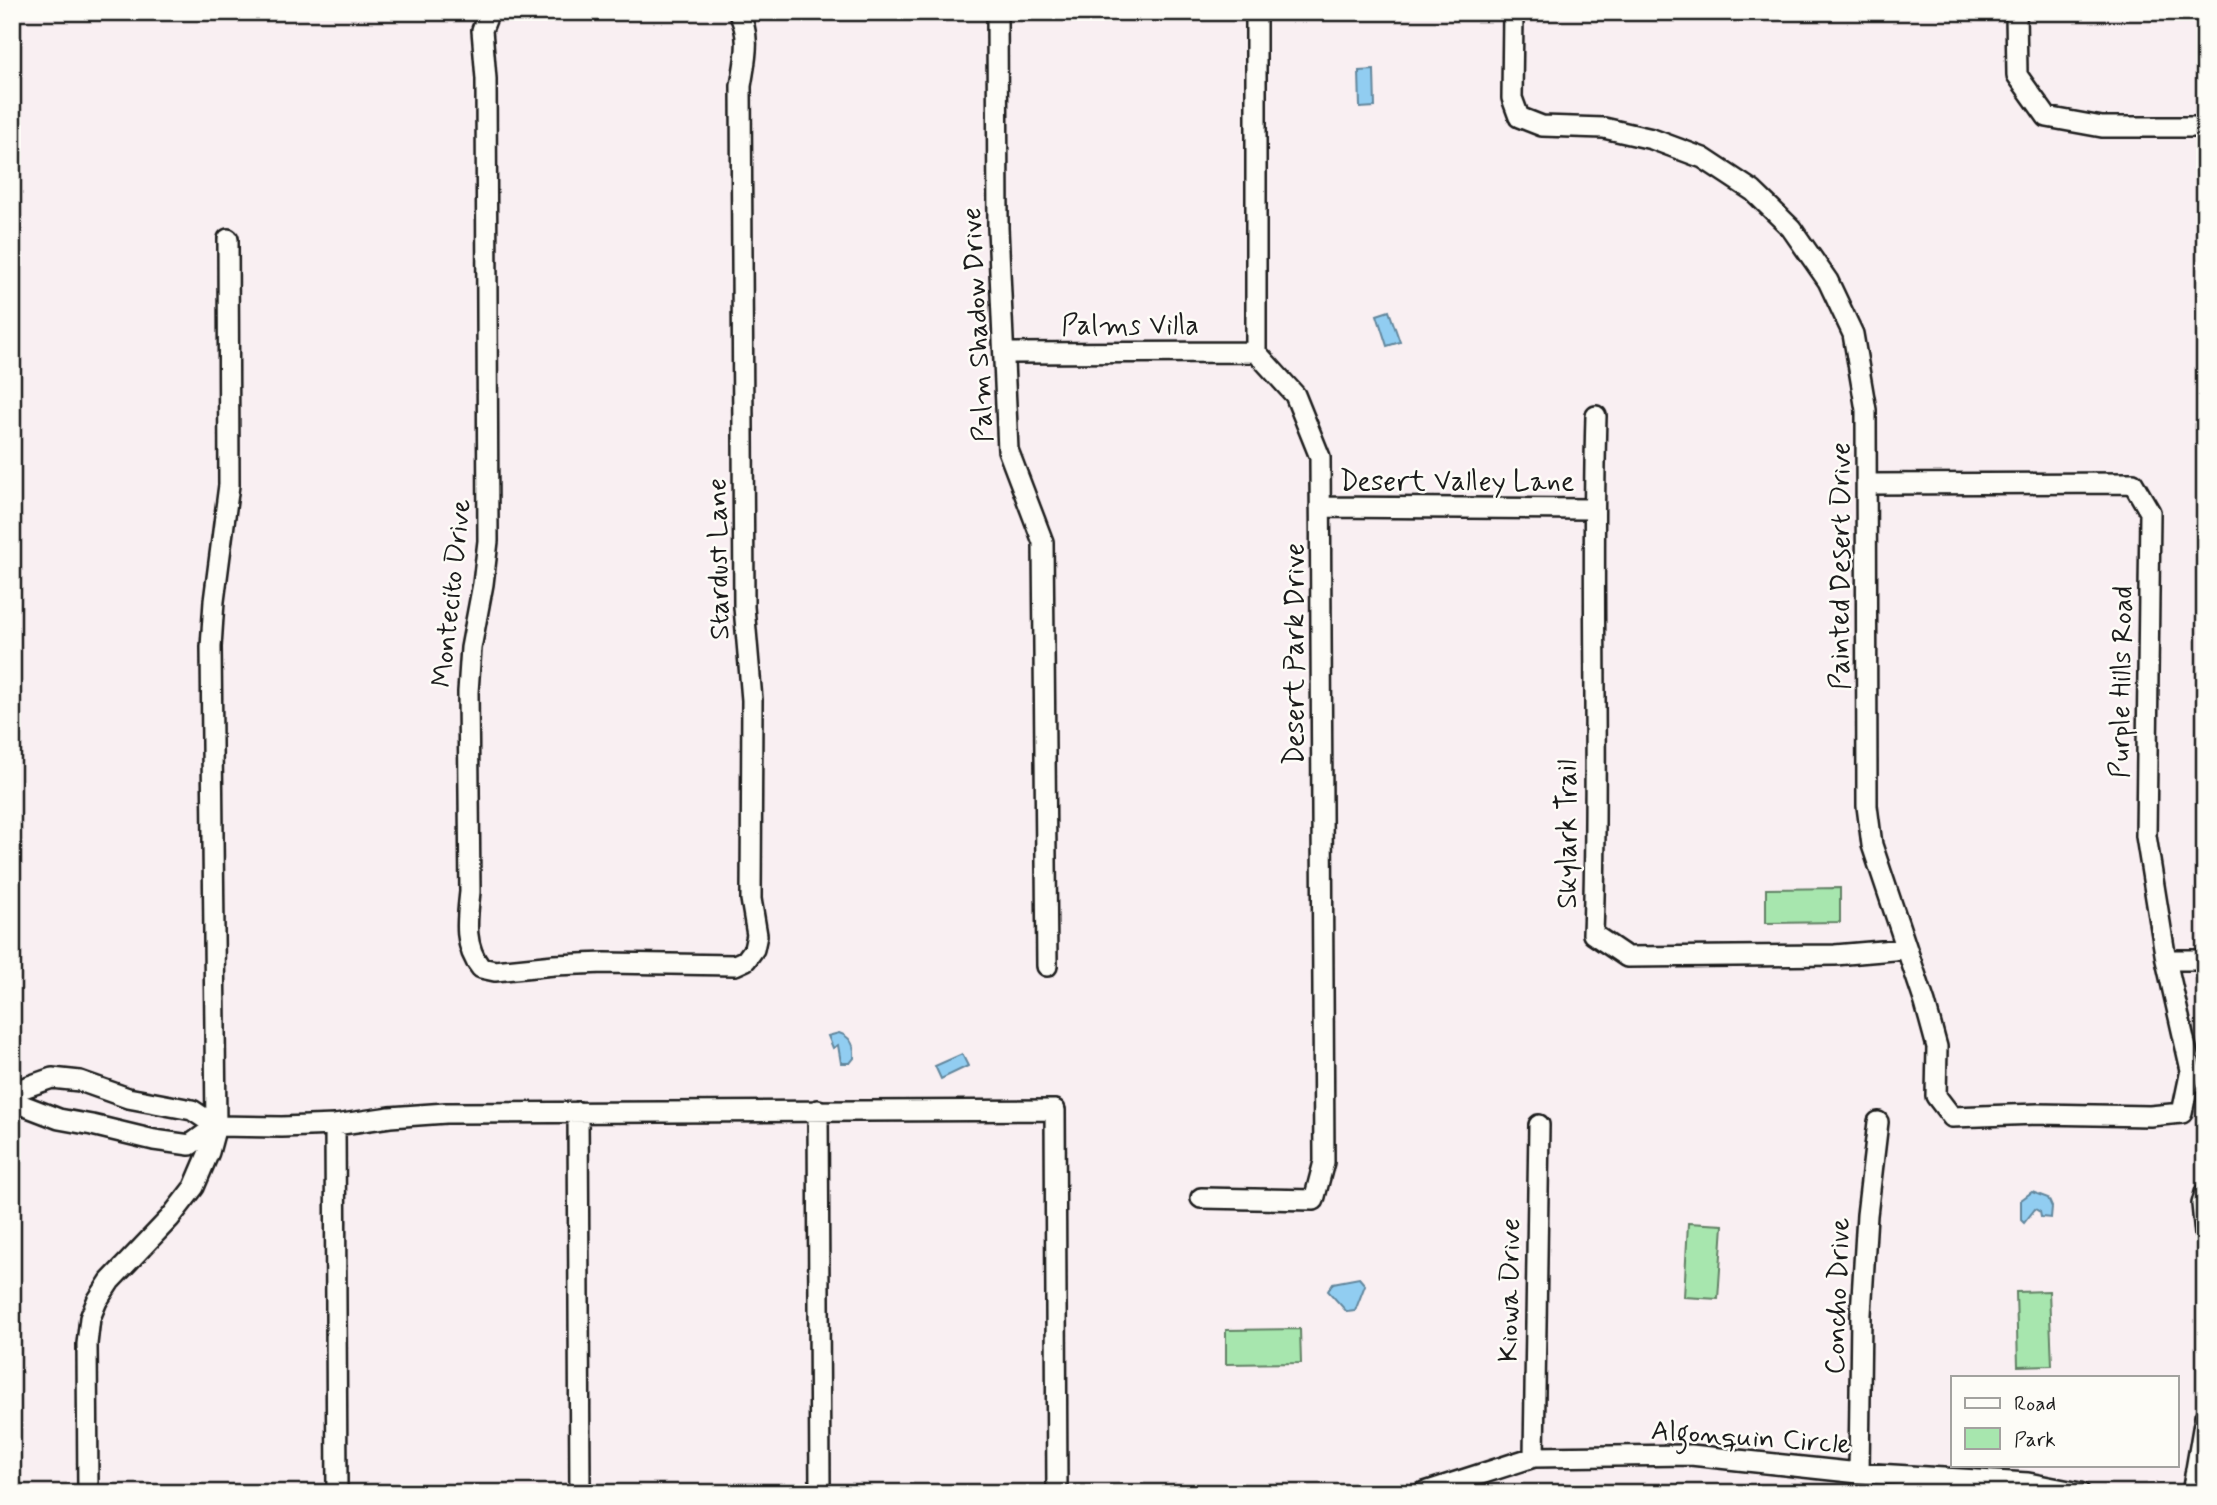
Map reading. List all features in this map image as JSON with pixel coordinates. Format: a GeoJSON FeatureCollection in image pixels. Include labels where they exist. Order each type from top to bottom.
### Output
{"type":"FeatureCollection","features":[{"type":"Feature","properties":{"kind":"street","name":"Montecito Drive"},"geometry":{"type":"LineString","coordinates":[[489,12],[482,30],[486,79],[488,541],[484,584],[471,648],[468,692],[469,947],[481,968],[495,971],[605,963]]}},
{"type":"Feature","properties":{"kind":"street","name":"Stardust Lane"},"geometry":{"type":"LineString","coordinates":[[605,963],[735,965],[746,960],[754,948],[757,935],[751,899],[752,700],[743,593],[741,86],[747,42],[745,24],[738,12]]}},
{"type":"Feature","properties":{"kind":"street","name":"Palm Shadow Drive"},"geometry":{"type":"LineString","coordinates":[[998,12],[998,228],[1008,450],[1043,542],[1047,966]]}},
{"type":"Feature","properties":{"kind":"street"},"geometry":{"type":"LineString","coordinates":[[1256,12],[1256,352]]}},
{"type":"Feature","properties":{"kind":"street","name":"Painted Desert Drive"},"geometry":{"type":"LineString","coordinates":[[1513,12],[1512,97],[1519,117],[1542,126],[1604,128],[1652,139],[1703,158],[1753,191],[1791,228],[1828,281],[1853,334],[1866,410],[1867,806],[1872,845],[1926,1003],[1937,1047],[1936,1096],[1952,1117],[2038,1114],[2150,1116]]}},
{"type":"Feature","properties":{"kind":"street"},"geometry":{"type":"LineString","coordinates":[[2016,12],[2017,75],[2047,117],[2102,127],[2205,127]]}},
{"type":"Feature","properties":{"kind":"street"},"geometry":{"type":"LineString","coordinates":[[88,1493],[87,1344],[90,1318],[110,1281],[170,1218],[194,1187],[209,1152],[216,1126],[211,648],[214,601],[229,485],[228,239]]}},
{"type":"Feature","properties":{"kind":"street","name":"Palms Villa"},"geometry":{"type":"LineString","coordinates":[[1004,353],[1256,352]]}},
{"type":"Feature","properties":{"kind":"street","name":"Desert Park Drive"},"geometry":{"type":"LineString","coordinates":[[1201,1198],[1314,1200],[1324,1162],[1320,457],[1295,395],[1256,352]]}},
{"type":"Feature","properties":{"kind":"street","name":"Skylark Trail"},"geometry":{"type":"LineString","coordinates":[[1596,416],[1593,509],[1596,858],[1593,934],[1627,957],[1835,955],[1905,948]]}},
{"type":"Feature","properties":{"kind":"street","name":"Purple Hills Road"},"geometry":{"type":"LineString","coordinates":[[1868,484],[2133,483],[2150,512],[2146,836],[2166,960],[2191,1070],[2182,1113],[2150,1116]]}},
{"type":"Feature","properties":{"kind":"street","name":"Desert Valley Lane"},"geometry":{"type":"LineString","coordinates":[[1320,507],[1593,509]]}},
{"type":"Feature","properties":{"kind":"street"},"geometry":{"type":"LineString","coordinates":[[2166,960],[2205,960]]}},
{"type":"Feature","properties":{"kind":"street"},"geometry":{"type":"LineString","coordinates":[[12,1092],[52,1078],[80,1082],[128,1098],[192,1110],[216,1126],[335,1125],[446,1113],[1055,1110],[1057,1493]]}},
{"type":"Feature","properties":{"kind":"street"},"geometry":{"type":"LineString","coordinates":[[12,1101],[59,1119],[154,1140],[190,1145],[216,1126]]}},
{"type":"Feature","properties":{"kind":"street"},"geometry":{"type":"LineString","coordinates":[[818,1110],[820,1493]]}},
{"type":"Feature","properties":{"kind":"street"},"geometry":{"type":"LineString","coordinates":[[578,1112],[580,1493]]}},
{"type":"Feature","properties":{"kind":"street","name":"Concho Drive"},"geometry":{"type":"LineString","coordinates":[[1859,1473],[1861,1314],[1867,1215],[1878,1122]]}},
{"type":"Feature","properties":{"kind":"street"},"geometry":{"type":"LineString","coordinates":[[335,1125],[337,1493]]}},
{"type":"Feature","properties":{"kind":"street","name":"Kiowa Drive"},"geometry":{"type":"LineString","coordinates":[[1534,1457],[1539,1125]]}},
{"type":"Feature","properties":{"kind":"street"},"geometry":{"type":"LineString","coordinates":[[2205,1193],[2202,1204],[2205,1234]]}},
{"type":"Feature","properties":{"kind":"street"},"geometry":{"type":"LineString","coordinates":[[2192,1493],[2205,1417]]}},
{"type":"Feature","properties":{"kind":"street","name":"Algonquin Circle"},"geometry":{"type":"LineString","coordinates":[[1422,1493],[1534,1457],[1691,1455],[1859,1473],[2028,1483],[2080,1493]]}},
{"type":"Feature","properties":{"kind":"green space"},"geometry":{"type":"Polygon","coordinates":[[[1840,888],[1840,922],[1766,923],[1766,889],[1840,888]]]}},
{"type":"Feature","properties":{"kind":"green space"},"geometry":{"type":"Polygon","coordinates":[[[1688,1223],[1723,1225],[1718,1299],[1684,1297],[1688,1223]]]}},
{"type":"Feature","properties":{"kind":"green space"},"geometry":{"type":"Polygon","coordinates":[[[2049,1291],[2052,1365],[2018,1366],[2016,1292],[2049,1291]]]}},
{"type":"Feature","properties":{"kind":"green space"},"geometry":{"type":"Polygon","coordinates":[[[1300,1329],[1301,1363],[1226,1364],[1226,1330],[1300,1329]]]}},
{"type":"Feature","properties":{"kind":"water"},"geometry":{"type":"Polygon","coordinates":[[[1374,70],[1375,107],[1360,108],[1359,71],[1374,70]]]}},
{"type":"Feature","properties":{"kind":"water"},"geometry":{"type":"Polygon","coordinates":[[[1389,311],[1400,342],[1387,346],[1377,315],[1389,311]]]}},
{"type":"Feature","properties":{"kind":"water"},"geometry":{"type":"Polygon","coordinates":[[[839,1033],[847,1037],[853,1045],[854,1058],[850,1063],[841,1063],[838,1045],[833,1048],[828,1036],[839,1033]]]}},
{"type":"Feature","properties":{"kind":"water"},"geometry":{"type":"Polygon","coordinates":[[[962,1054],[968,1066],[941,1079],[935,1066],[962,1054]]]}},
{"type":"Feature","properties":{"kind":"water"},"geometry":{"type":"Polygon","coordinates":[[[2032,1192],[2048,1198],[2052,1207],[2051,1218],[2041,1217],[2040,1212],[2035,1209],[2024,1223],[2021,1220],[2021,1200],[2032,1192]]]}},
{"type":"Feature","properties":{"kind":"water"},"geometry":{"type":"Polygon","coordinates":[[[1359,1278],[1365,1285],[1355,1311],[1347,1312],[1328,1291],[1333,1283],[1359,1278]]]}}]}
